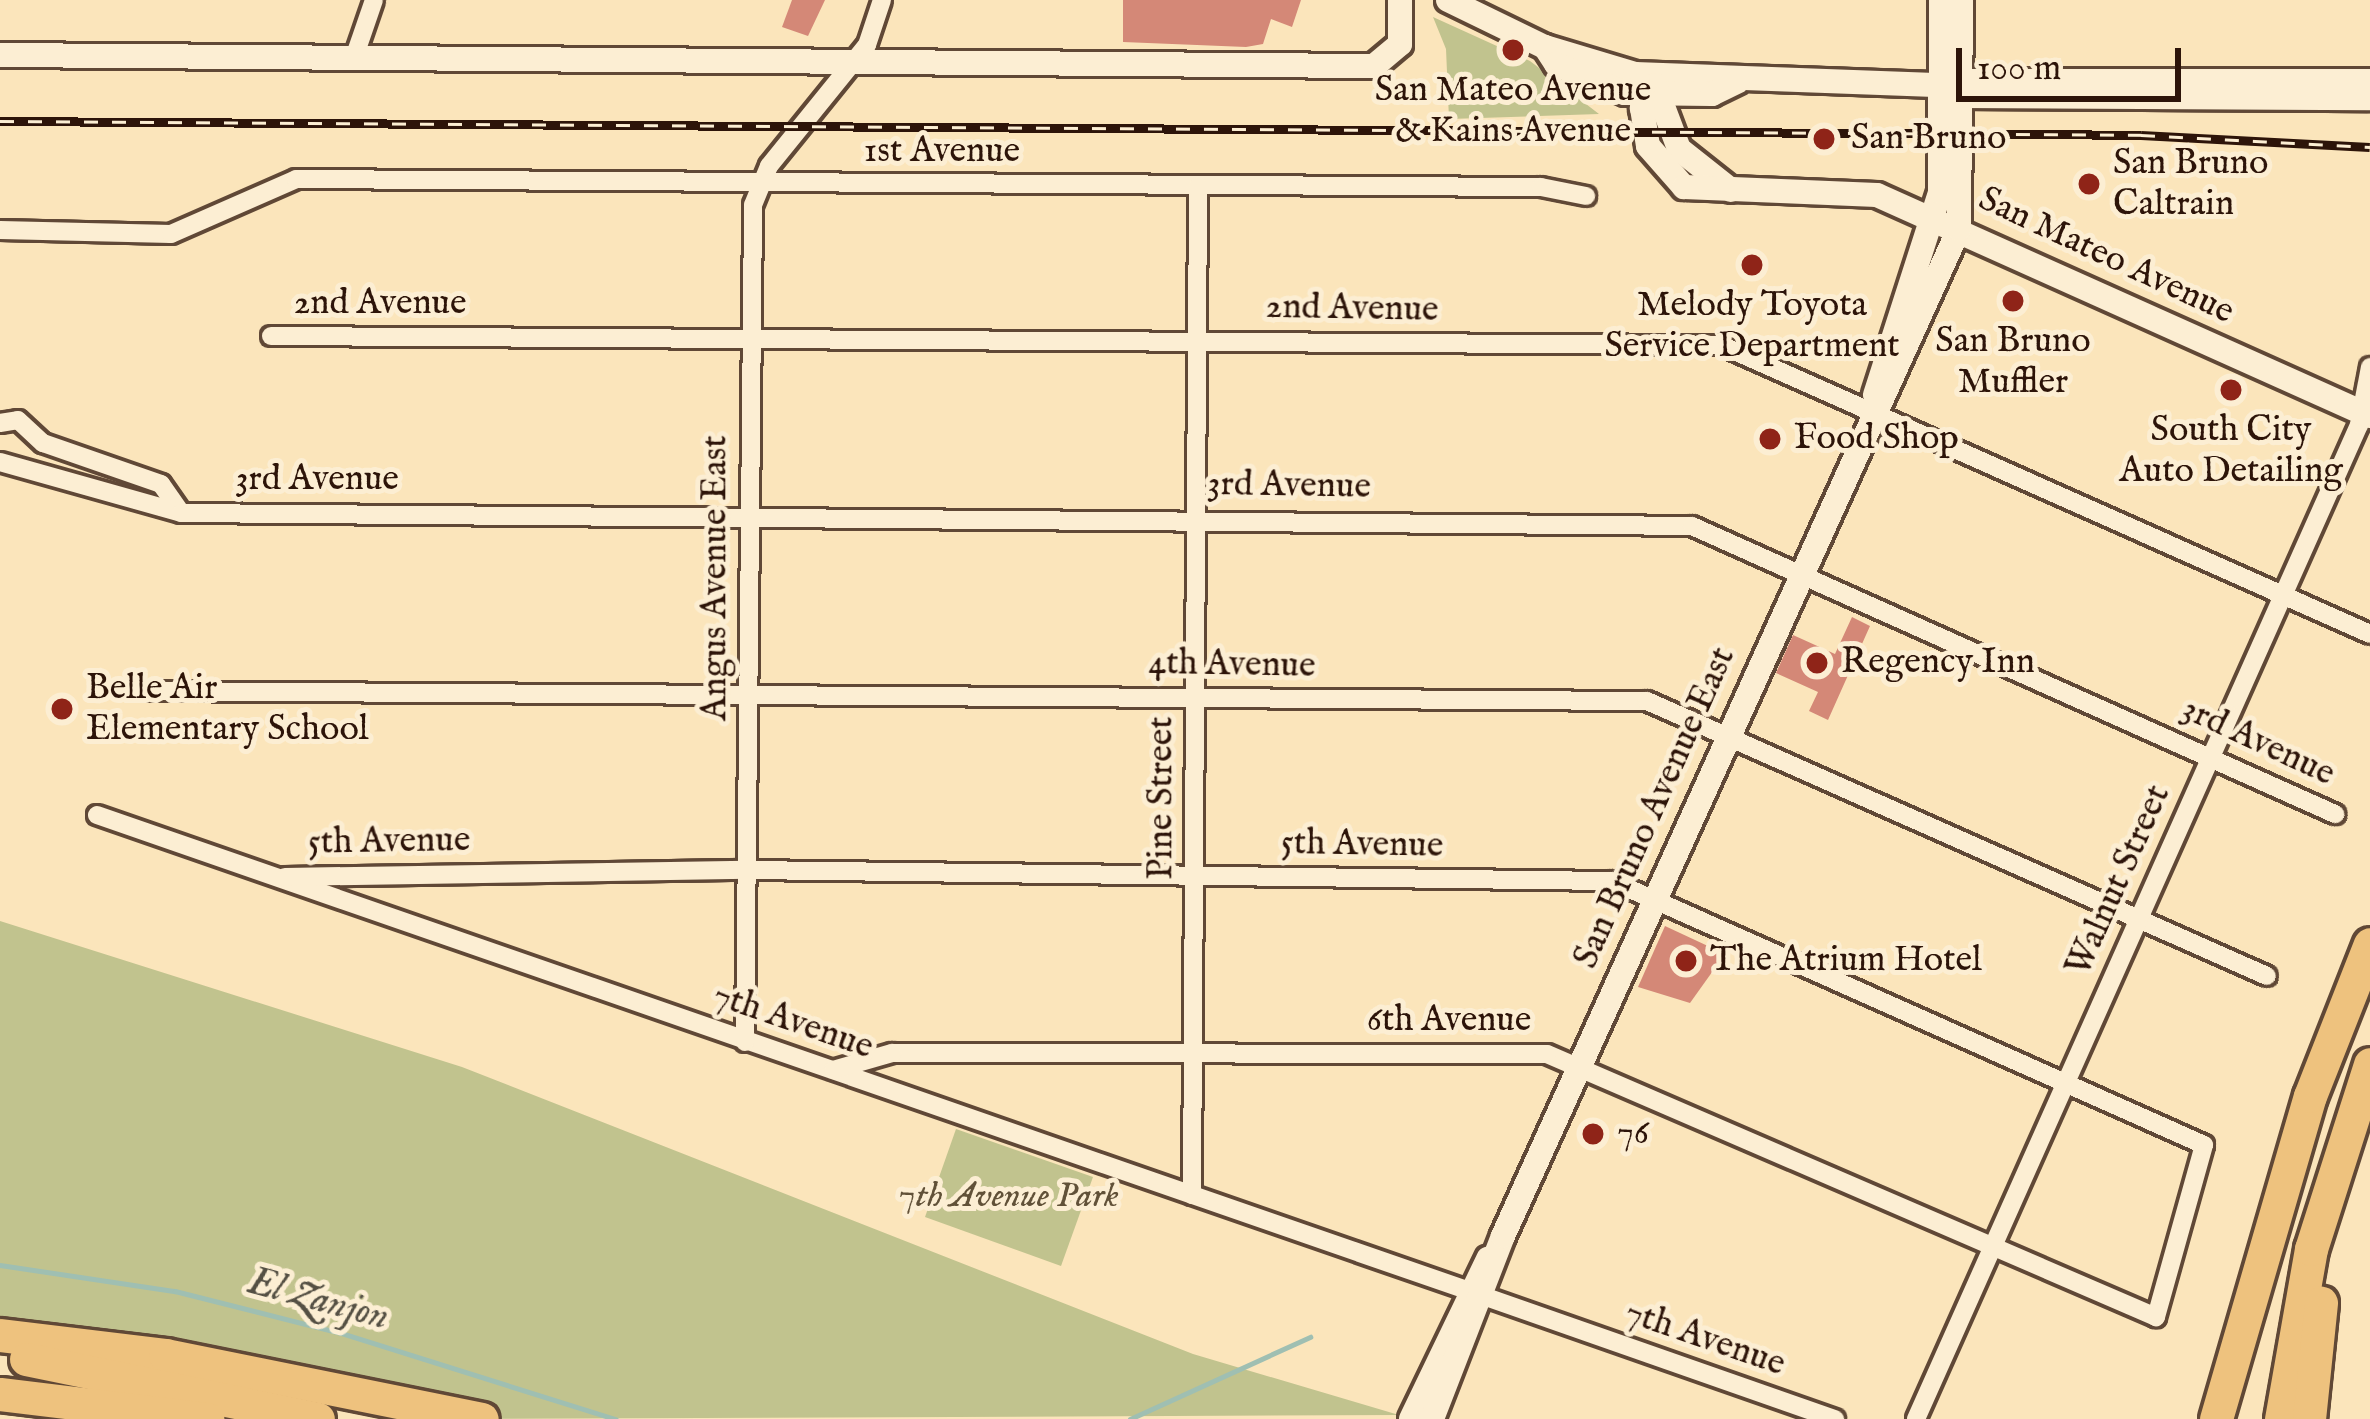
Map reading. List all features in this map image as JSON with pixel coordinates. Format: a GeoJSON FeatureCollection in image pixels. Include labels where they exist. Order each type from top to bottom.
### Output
{"type":"FeatureCollection","features":[{"type":"Feature","properties":{"kind":"highway"},"geometry":{"type":"LineString","coordinates":[[2216,1419],[2310,1096],[2370,944]]}},
{"type":"Feature","properties":{"kind":"highway"},"geometry":{"type":"LineString","coordinates":[[2281,1419],[2311,1249],[2370,1064]]}},
{"type":"Feature","properties":{"kind":"highway"},"geometry":{"type":"LineString","coordinates":[[2309,1419],[2329,1254],[2370,1085]]}},
{"type":"Feature","properties":{"kind":"highway"},"geometry":{"type":"LineString","coordinates":[[0,1335],[243,1369],[482,1419]]}},
{"type":"Feature","properties":{"kind":"highway"},"geometry":{"type":"LineString","coordinates":[[0,1355],[319,1419]]}},
{"type":"Feature","properties":{"kind":"highway"},"geometry":{"type":"LineString","coordinates":[[243,1369],[431,1419]]}},
{"type":"Feature","properties":{"kind":"highway"},"geometry":{"type":"LineString","coordinates":[[0,1394],[207,1419]]}},
{"type":"Feature","properties":{"kind":"street"},"geometry":{"type":"LineString","coordinates":[[354,58],[374,0]]}},
{"type":"Feature","properties":{"kind":"street"},"geometry":{"type":"LineString","coordinates":[[758,185],[855,62],[882,0]]}},
{"type":"Feature","properties":{"kind":"street"},"geometry":{"type":"LineString","coordinates":[[0,55],[1374,66],[1400,44],[1400,0]]}},
{"type":"Feature","properties":{"kind":"street"},"geometry":{"type":"LineString","coordinates":[[1448,0],[1545,47],[1556,64],[1652,90],[1712,94],[1737,82],[2370,98]]}},
{"type":"Feature","properties":{"kind":"street"},"geometry":{"type":"LineString","coordinates":[[1941,0],[1955,85]]}},
{"type":"Feature","properties":{"kind":"street"},"geometry":{"type":"LineString","coordinates":[[1959,229],[1955,85],[1961,0]]}},
{"type":"Feature","properties":{"kind":"street"},"geometry":{"type":"LineString","coordinates":[[1955,85],[2370,81]]}},
{"type":"Feature","properties":{"kind":"street","name":"San Bruno Avenue East"},"geometry":{"type":"LineString","coordinates":[[1872,409],[1934,217],[1955,85]]}},
{"type":"Feature","properties":{"kind":"street","name":"San Mateo Avenue"},"geometry":{"type":"LineString","coordinates":[[1652,90],[1642,108],[1657,165],[1692,190],[1870,194],[1934,217],[2365,414]]}},
{"type":"Feature","properties":{"kind":"street","name":"1st Avenue"},"geometry":{"type":"LineString","coordinates":[[0,230],[170,234],[296,179],[1541,187],[1586,196]]}},
{"type":"Feature","properties":{"kind":"street","name":"Angus Avenue East"},"geometry":{"type":"LineString","coordinates":[[745,1042],[750,340],[758,185]]}},
{"type":"Feature","properties":{"kind":"street","name":"Pine Street"},"geometry":{"type":"LineString","coordinates":[[1192,1195],[1198,186]]}},
{"type":"Feature","properties":{"kind":"street","name":"San Bruno Avenue East"},"geometry":{"type":"LineString","coordinates":[[1411,1419],[1477,1294],[1872,409],[1959,229]]}},
{"type":"Feature","properties":{"kind":"street","name":"2nd Avenue"},"geometry":{"type":"LineString","coordinates":[[271,336],[1721,345],[2370,634]]}},
{"type":"Feature","properties":{"kind":"street","name":"Walnut Street"},"geometry":{"type":"LineString","coordinates":[[1916,1419],[2365,414],[2370,367]]}},
{"type":"Feature","properties":{"kind":"street"},"geometry":{"type":"LineString","coordinates":[[0,423],[18,420],[43,443],[161,484],[181,513]]}},
{"type":"Feature","properties":{"kind":"street","name":"3rd Avenue"},"geometry":{"type":"LineString","coordinates":[[0,462],[181,513],[749,511],[1692,526],[2335,814]]}},
{"type":"Feature","properties":{"kind":"street","name":"4th Avenue"},"geometry":{"type":"LineString","coordinates":[[138,691],[1647,701],[2267,976]]}},
{"type":"Feature","properties":{"kind":"street","name":"7th Avenue"},"geometry":{"type":"LineString","coordinates":[[97,815],[1835,1419]]}},
{"type":"Feature","properties":{"kind":"street","name":"5th Avenue"},"geometry":{"type":"LineString","coordinates":[[285,877],[748,870],[1612,880],[2204,1145],[2156,1317]]}},
{"type":"Feature","properties":{"kind":"street","name":"6th Avenue"},"geometry":{"type":"LineString","coordinates":[[833,1070],[892,1053],[1547,1054],[1580,1064],[2156,1317]]}},
{"type":"Feature","properties":{"kind":"street","name":"San Bruno Avenue East"},"geometry":{"type":"LineString","coordinates":[[1432,1419],[1477,1294]]}},
{"type":"Feature","properties":{"kind":"green space"},"geometry":{"type":"Polygon","coordinates":[[[1433,17],[1530,61],[1599,114],[1449,119],[1446,49],[1433,17]]]}},
{"type":"Feature","properties":{"kind":"green space"},"geometry":{"type":"Polygon","coordinates":[[[0,921],[462,1067],[1193,1354],[1399,1415],[463,1419],[0,1328],[0,921]]]}},
{"type":"Feature","properties":{"kind":"green space","name":"7th Avenue Park"},"geometry":{"type":"Polygon","coordinates":[[[956,1129],[1093,1177],[1061,1266],[925,1217],[956,1129]]]}},
{"type":"Feature","properties":{"kind":"building"},"geometry":{"type":"Polygon","coordinates":[[[792,0],[825,0],[808,36],[782,27],[792,0]]]}},
{"type":"Feature","properties":{"kind":"building"},"geometry":{"type":"Polygon","coordinates":[[[1123,0],[1301,0],[1292,27],[1271,19],[1263,44],[1246,47],[1123,42],[1123,0]]]}},
{"type":"Feature","properties":{"kind":"building","name":"Regency Inn"},"geometry":{"type":"Polygon","coordinates":[[[1852,617],[1870,626],[1828,720],[1809,711],[1818,692],[1776,673],[1793,635],[1835,654],[1852,617]]]}},
{"type":"Feature","properties":{"kind":"building","name":"The Atrium Hotel"},"geometry":{"type":"Polygon","coordinates":[[[1665,926],[1725,954],[1690,1003],[1638,987],[1665,926]]]}},
{"type":"Feature","properties":{"kind":"waterway","name":"El Zanjon"},"geometry":{"type":"LineString","coordinates":[[0,1265],[175,1291],[341,1333],[616,1419]]}},
{"type":"Feature","properties":{"kind":"waterway","name":"El Zanjon"},"geometry":{"type":"LineString","coordinates":[[1130,1419],[1310,1337]]}},
{"type":"Feature","properties":{"kind":"railway"},"geometry":{"type":"LineString","coordinates":[[0,121],[2141,135],[2370,147]]}},
{"type":"Feature","properties":{"kind":"place","name":"San Mateo Avenue & Kains Avenue"},"geometry":{"type":"Point","coordinates":[1513,50]}},
{"type":"Feature","properties":{"kind":"place","name":"San Bruno"},"geometry":{"type":"Point","coordinates":[1824,139]}},
{"type":"Feature","properties":{"kind":"place","name":"San Bruno Caltrain"},"geometry":{"type":"Point","coordinates":[2089,184]}},
{"type":"Feature","properties":{"kind":"place","name":"Melody Toyota Service Department"},"geometry":{"type":"Point","coordinates":[1752,265]}},
{"type":"Feature","properties":{"kind":"place","name":"San Bruno Muffler"},"geometry":{"type":"Point","coordinates":[2013,301]}},
{"type":"Feature","properties":{"kind":"place","name":"South City Auto Detailing"},"geometry":{"type":"Point","coordinates":[2231,390]}},
{"type":"Feature","properties":{"kind":"place","name":"Food Shop"},"geometry":{"type":"Point","coordinates":[1770,439]}},
{"type":"Feature","properties":{"kind":"place","name":"Regency Inn"},"geometry":{"type":"Point","coordinates":[1817,663]}},
{"type":"Feature","properties":{"kind":"place","name":"Belle Air Elementary School"},"geometry":{"type":"Point","coordinates":[62,709]}},
{"type":"Feature","properties":{"kind":"place","name":"The Atrium Hotel"},"geometry":{"type":"Point","coordinates":[1686,961]}},
{"type":"Feature","properties":{"kind":"place","name":"76"},"geometry":{"type":"Point","coordinates":[1593,1134]}}]}
